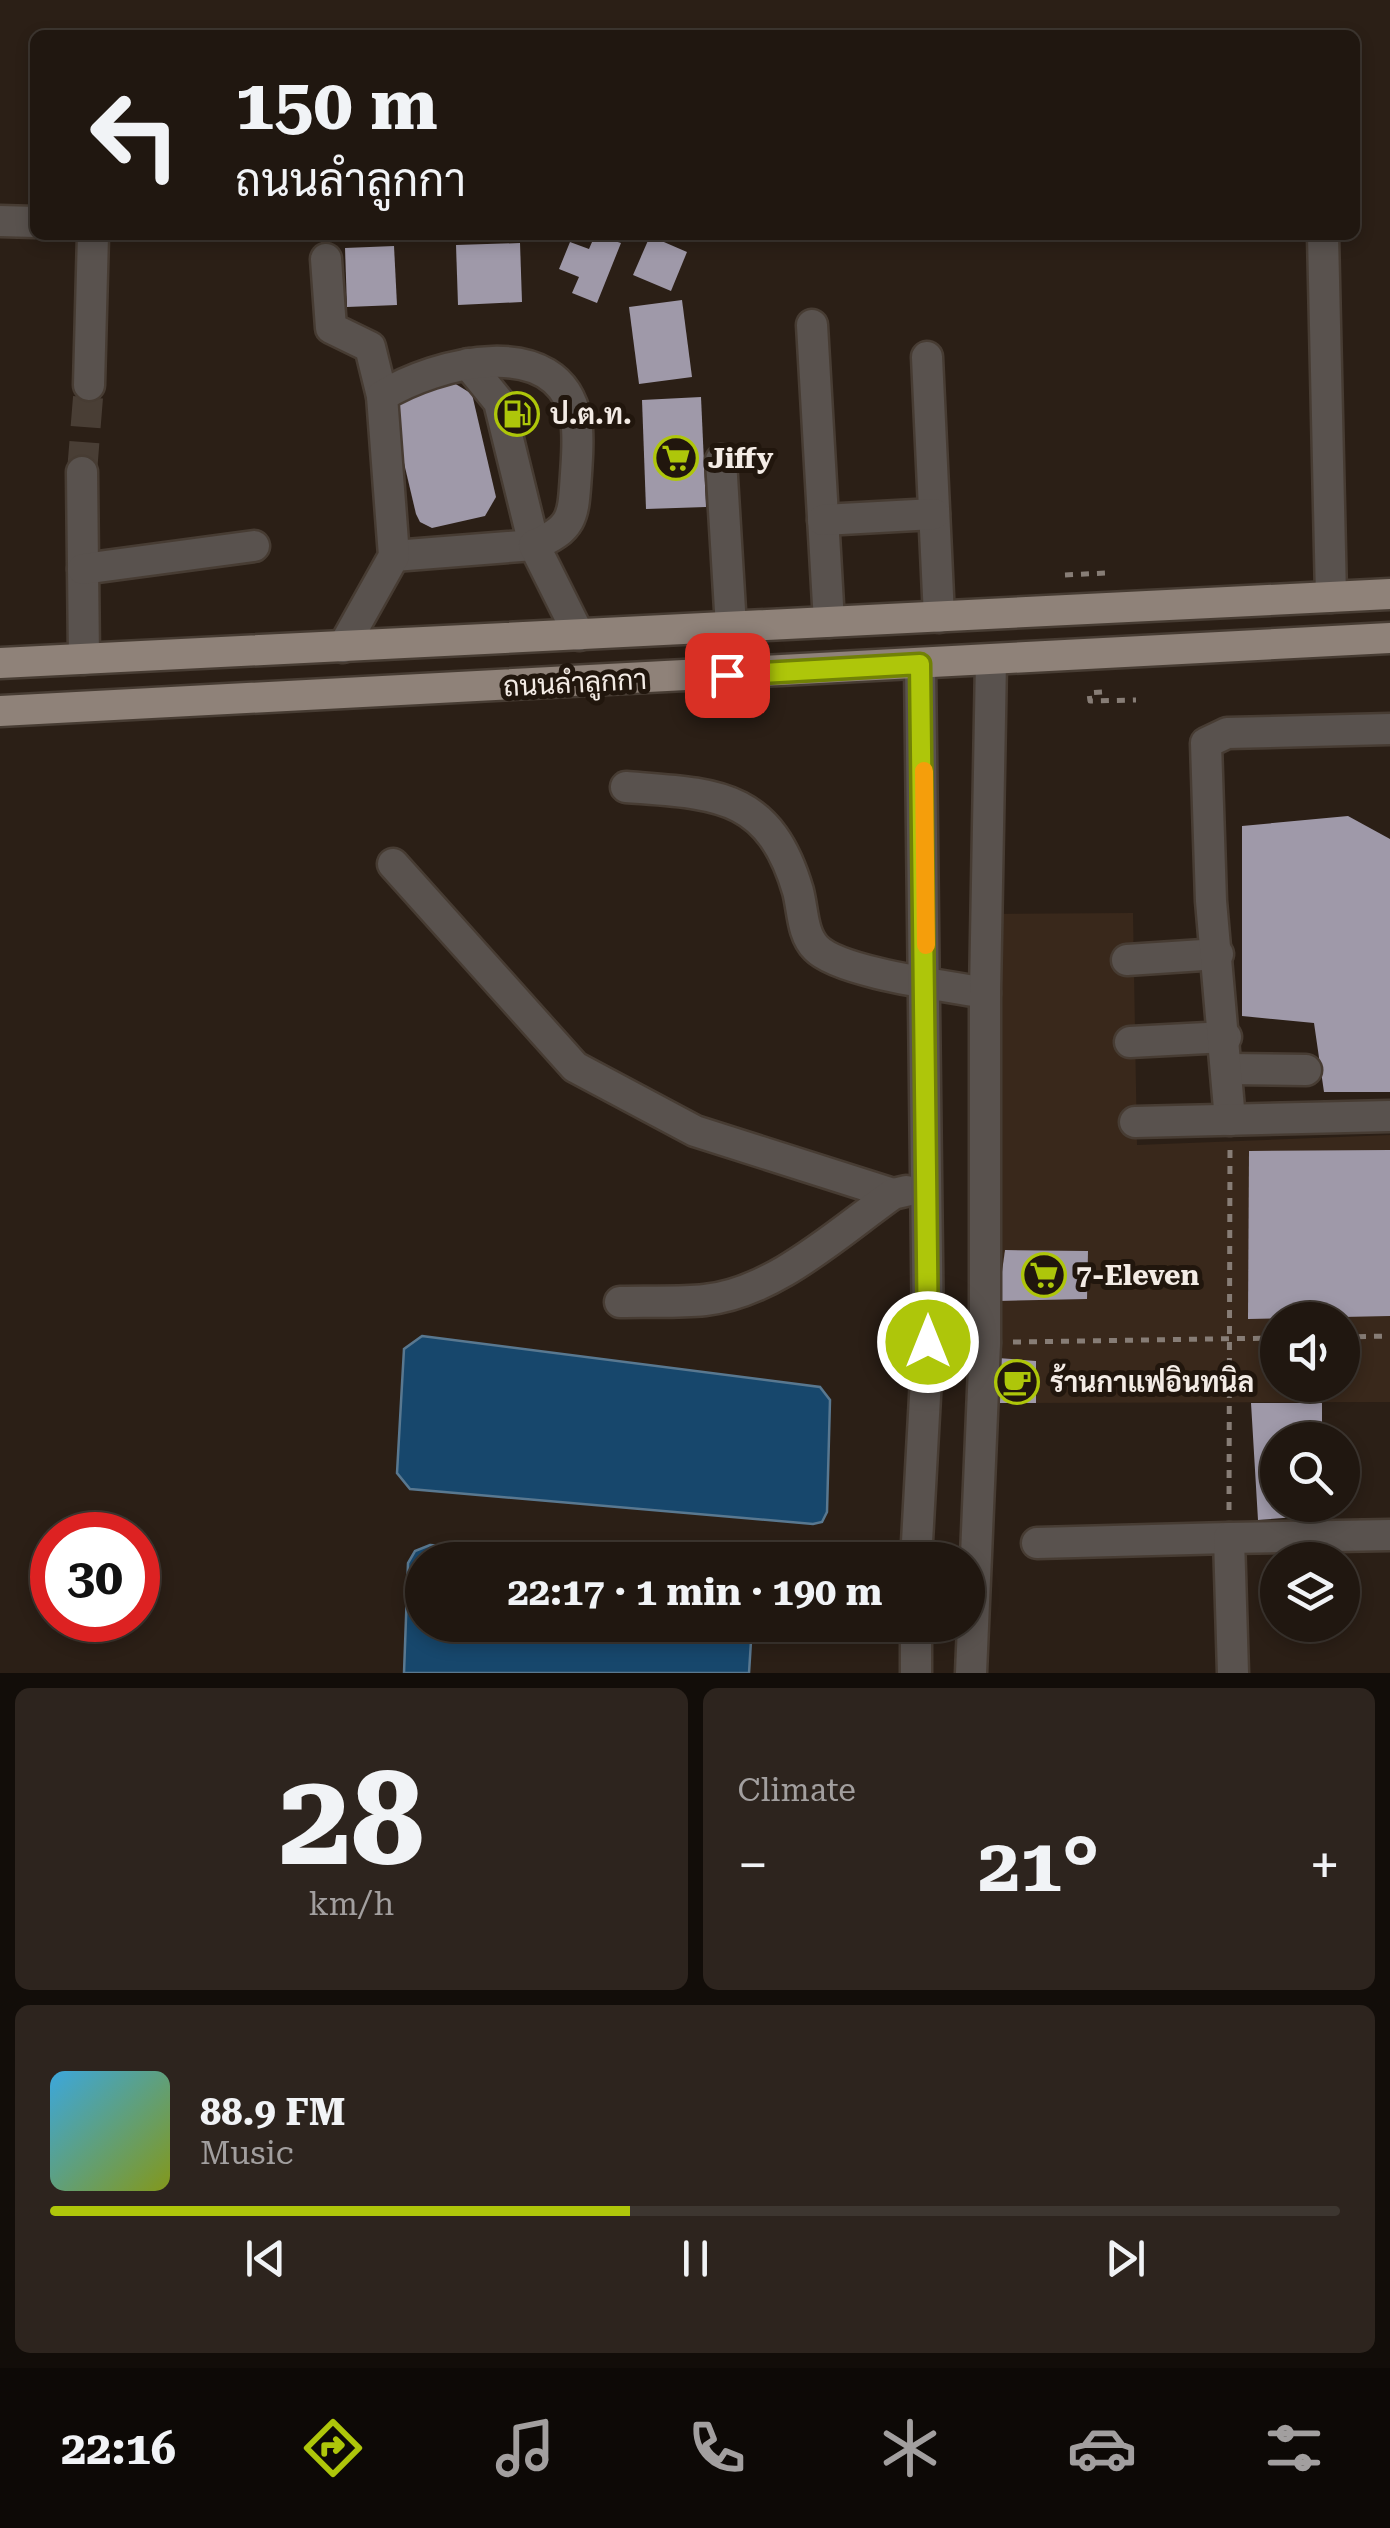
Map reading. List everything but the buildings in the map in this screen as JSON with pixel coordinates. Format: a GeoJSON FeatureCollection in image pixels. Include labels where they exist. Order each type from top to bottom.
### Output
{"type":"FeatureCollection","features":[{"type":"Feature","properties":{"kind":"main road","name":"ถนนลำลูกกา"},"geometry":{"type":"LineString","coordinates":[[0,662],[1390,594]]}},
{"type":"Feature","properties":{"kind":"main road","name":"ถนนลำลูกกา"},"geometry":{"type":"LineString","coordinates":[[0,711],[991,662],[1390,638]]}},
{"type":"Feature","properties":{"kind":"street"},"geometry":{"type":"LineString","coordinates":[[0,222],[30,222]]}},
{"type":"Feature","properties":{"kind":"street"},"geometry":{"type":"LineString","coordinates":[[89,385],[93,240]]}},
{"type":"Feature","properties":{"kind":"street"},"geometry":{"type":"LineString","coordinates":[[1323,240],[1331,598]]}},
{"type":"Feature","properties":{"kind":"street"},"geometry":{"type":"LineString","coordinates":[[326,260],[331,328],[370,347],[382,396],[394,556],[343,647]]}},
{"type":"Feature","properties":{"kind":"street"},"geometry":{"type":"LineString","coordinates":[[812,325],[829,622]]}},
{"type":"Feature","properties":{"kind":"street"},"geometry":{"type":"LineString","coordinates":[[927,357],[939,616]]}},
{"type":"Feature","properties":{"kind":"street"},"geometry":{"type":"LineString","coordinates":[[382,396],[411,378],[468,364],[524,362],[544,372],[564,390],[576,419],[573,514],[560,534],[534,545],[394,556]]}},
{"type":"Feature","properties":{"kind":"street"},"geometry":{"type":"LineString","coordinates":[[468,364],[499,402],[534,545],[579,635]]}},
{"type":"Feature","properties":{"kind":"street"},"geometry":{"type":"LineString","coordinates":[[721,460],[731,626]]}},
{"type":"Feature","properties":{"kind":"street"},"geometry":{"type":"LineString","coordinates":[[82,472],[84,658]]}},
{"type":"Feature","properties":{"kind":"street"},"geometry":{"type":"LineString","coordinates":[[822,520],[934,514]]}},
{"type":"Feature","properties":{"kind":"street"},"geometry":{"type":"LineString","coordinates":[[83,568],[254,546]]}},
{"type":"Feature","properties":{"kind":"street"},"geometry":{"type":"LineString","coordinates":[[971,1673],[986,1343],[984,994],[991,662]]}},
{"type":"Feature","properties":{"kind":"street"},"geometry":{"type":"LineString","coordinates":[[917,1542],[928,1342],[927,982],[920,664]]}},
{"type":"Feature","properties":{"kind":"street"},"geometry":{"type":"LineString","coordinates":[[1230,1120],[1226,1038],[1211,901],[1206,743],[1227,733],[1390,729]]}},
{"type":"Feature","properties":{"kind":"street"},"geometry":{"type":"LineString","coordinates":[[626,787],[714,794],[753,812],[793,875],[805,932],[816,949],[838,962],[984,994]]}},
{"type":"Feature","properties":{"kind":"street"},"geometry":{"type":"LineString","coordinates":[[393,864],[575,1067],[696,1131],[894,1194]]}},
{"type":"Feature","properties":{"kind":"street"},"geometry":{"type":"LineString","coordinates":[[1127,960],[1218,954]]}},
{"type":"Feature","properties":{"kind":"street"},"geometry":{"type":"LineString","coordinates":[[1130,1042],[1226,1038]]}},
{"type":"Feature","properties":{"kind":"street"},"geometry":{"type":"LineString","coordinates":[[1228,1070],[1306,1070]]}},
{"type":"Feature","properties":{"kind":"street"},"geometry":{"type":"LineString","coordinates":[[1135,1122],[1390,1116]]}},
{"type":"Feature","properties":{"kind":"street"},"geometry":{"type":"LineString","coordinates":[[620,1302],[708,1300],[745,1290],[794,1263],[894,1194],[928,1186]]}},
{"type":"Feature","properties":{"kind":"street"},"geometry":{"type":"LineString","coordinates":[[928,1342],[986,1343]]}},
{"type":"Feature","properties":{"kind":"street"},"geometry":{"type":"LineString","coordinates":[[1037,1544],[1390,1535]]}},
{"type":"Feature","properties":{"kind":"street"},"geometry":{"type":"LineString","coordinates":[[1230,1538],[1234,1673]]}},
{"type":"Feature","properties":{"kind":"street"},"geometry":{"type":"LineString","coordinates":[[916,1642],[916,1673]]}},
{"type":"Feature","properties":{"kind":"path"},"geometry":{"type":"LineString","coordinates":[[1065,575],[1104,573]]}},
{"type":"Feature","properties":{"kind":"path"},"geometry":{"type":"LineString","coordinates":[[1102,692],[1090,697],[1136,700]]}},
{"type":"Feature","properties":{"kind":"path"},"geometry":{"type":"LineString","coordinates":[[1230,1120],[1230,1538]]}},
{"type":"Feature","properties":{"kind":"path"},"geometry":{"type":"LineString","coordinates":[[1360,1337],[1390,1336]]}},
{"type":"Feature","properties":{"kind":"path"},"geometry":{"type":"LineString","coordinates":[[986,1343],[1260,1338]]}},
{"type":"Feature","properties":{"kind":"shaded area"},"geometry":{"type":"Polygon","coordinates":[[[1133,913],[1137,1145],[1390,1135],[1390,1402],[997,1403],[986,914],[1133,913]]]}},
{"type":"Feature","properties":{"kind":"water"},"geometry":{"type":"Polygon","coordinates":[[[422,1336],[820,1387],[830,1400],[827,1512],[822,1522],[813,1524],[410,1489],[397,1473],[404,1349],[422,1336]]]}},
{"type":"Feature","properties":{"kind":"water"},"geometry":{"type":"Polygon","coordinates":[[[405,1642],[751,1642],[749,1673],[404,1673],[405,1642]]]}},
{"type":"Feature","properties":{"kind":"tunnel"},"geometry":{"type":"LineString","coordinates":[[82,472],[89,385]]}},
{"type":"Feature","properties":{"kind":"slow traffic"},"geometry":{"type":"LineString","coordinates":[[924,771],[926,945]]}},
{"type":"Feature","properties":{"kind":"place","name":"ป.ต.ท."},"geometry":{"type":"Point","coordinates":[517,414]}},
{"type":"Feature","properties":{"kind":"place","name":"Jiffy"},"geometry":{"type":"Point","coordinates":[676,458]}},
{"type":"Feature","properties":{"kind":"place","name":"7-Eleven"},"geometry":{"type":"Point","coordinates":[1044,1275]}},
{"type":"Feature","properties":{"kind":"place","name":"ร้านกาแฟอินทนิล"},"geometry":{"type":"Point","coordinates":[1017,1382]}},
{"type":"Feature","properties":{"kind":"route"},"geometry":{"type":"LineString","coordinates":[[727,675],[920,664],[927,982],[928,1342]]}}]}
